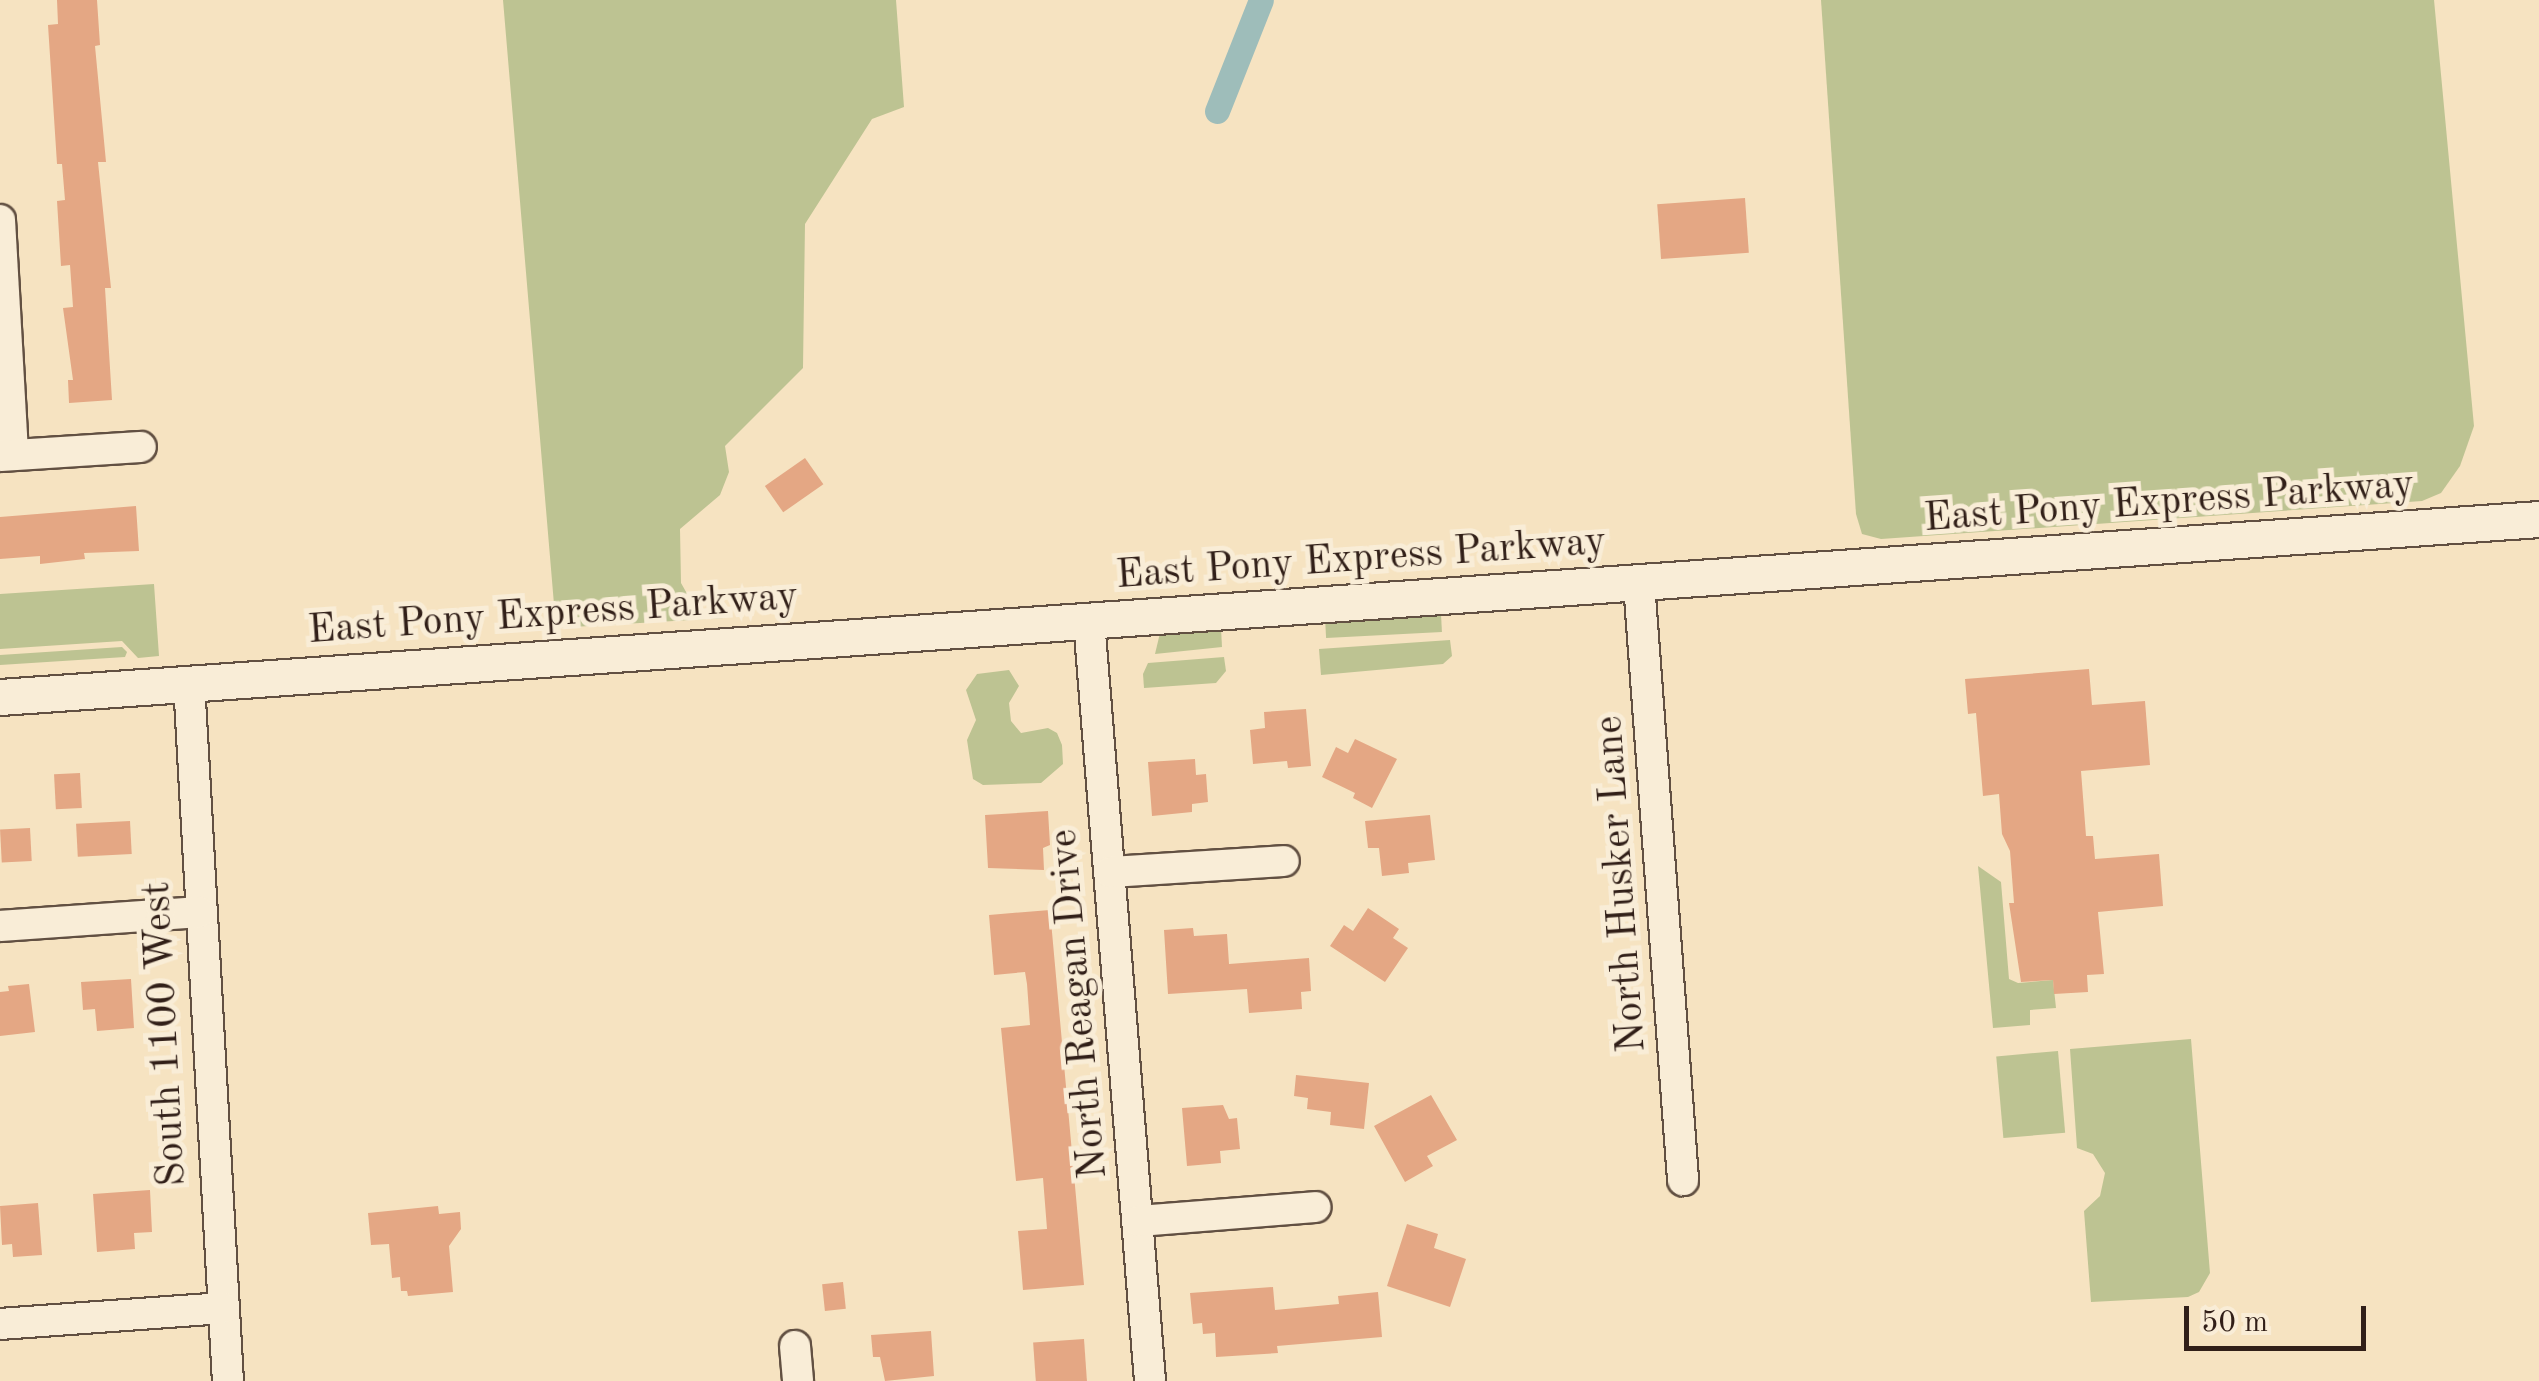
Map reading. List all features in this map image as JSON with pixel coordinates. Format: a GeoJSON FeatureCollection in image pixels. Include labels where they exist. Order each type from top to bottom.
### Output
{"type":"FeatureCollection","features":[{"type":"Feature","properties":{"kind":"street"},"geometry":{"type":"LineString","coordinates":[[0,220],[6,456],[141,447]]}},
{"type":"Feature","properties":{"kind":"street","name":"East Pony Express Parkway"},"geometry":{"type":"LineString","coordinates":[[0,697],[2539,520]]}},
{"type":"Feature","properties":{"kind":"street","name":"North Husker Lane"},"geometry":{"type":"LineString","coordinates":[[1638,584],[1683,1180]]}},
{"type":"Feature","properties":{"kind":"street","name":"North Reagan Drive"},"geometry":{"type":"LineString","coordinates":[[1089,621],[1150,1381]]}},
{"type":"Feature","properties":{"kind":"street","name":"South 1100 West"},"geometry":{"type":"LineString","coordinates":[[188,682],[228,1381]]}},
{"type":"Feature","properties":{"kind":"street"},"geometry":{"type":"LineString","coordinates":[[1110,872],[1284,860]]}},
{"type":"Feature","properties":{"kind":"street"},"geometry":{"type":"LineString","coordinates":[[0,926],[200,912]]}},
{"type":"Feature","properties":{"kind":"street"},"geometry":{"type":"LineString","coordinates":[[1138,1220],[1315,1206]]}},
{"type":"Feature","properties":{"kind":"street"},"geometry":{"type":"LineString","coordinates":[[0,1324],[223,1308]]}},
{"type":"Feature","properties":{"kind":"street"},"geometry":{"type":"LineString","coordinates":[[795,1346],[798,1381]]}},
{"type":"Feature","properties":{"kind":"green space"},"geometry":{"type":"Polygon","coordinates":[[[503,0],[896,0],[904,107],[872,119],[805,224],[803,368],[725,446],[729,472],[720,495],[680,529],[681,583],[694,606],[724,618],[556,628],[503,0]]]}},
{"type":"Feature","properties":{"kind":"green space"},"geometry":{"type":"Polygon","coordinates":[[[1821,0],[2434,0],[2474,426],[2460,466],[2441,493],[2422,501],[1881,539],[1862,534],[1856,514],[1821,0]]]}},
{"type":"Feature","properties":{"kind":"green space"},"geometry":{"type":"Polygon","coordinates":[[[154,584],[159,656],[138,658],[122,641],[0,649],[0,594],[154,584]]]}},
{"type":"Feature","properties":{"kind":"green space"},"geometry":{"type":"Polygon","coordinates":[[[1441,614],[1442,632],[1326,638],[1325,620],[1441,614]]]}},
{"type":"Feature","properties":{"kind":"green space"},"geometry":{"type":"Polygon","coordinates":[[[1221,628],[1222,647],[1155,654],[1160,633],[1221,628]]]}},
{"type":"Feature","properties":{"kind":"green space"},"geometry":{"type":"Polygon","coordinates":[[[1450,640],[1452,656],[1443,664],[1321,675],[1319,649],[1450,640]]]}},
{"type":"Feature","properties":{"kind":"green space"},"geometry":{"type":"Polygon","coordinates":[[[122,647],[127,652],[125,657],[0,665],[0,655],[122,647]]]}},
{"type":"Feature","properties":{"kind":"green space"},"geometry":{"type":"Polygon","coordinates":[[[1224,657],[1226,671],[1216,683],[1144,688],[1143,674],[1148,663],[1224,657]]]}},
{"type":"Feature","properties":{"kind":"green space"},"geometry":{"type":"Polygon","coordinates":[[[1009,670],[1019,686],[1009,703],[1011,721],[1021,733],[1048,728],[1057,733],[1063,764],[1041,783],[983,785],[973,779],[967,740],[976,720],[966,690],[977,674],[1009,670]]]}},
{"type":"Feature","properties":{"kind":"green space"},"geometry":{"type":"Polygon","coordinates":[[[1978,866],[2001,882],[2009,979],[2018,983],[2053,980],[2056,1008],[2030,1010],[2030,1025],[1993,1028],[1978,866]]]}},
{"type":"Feature","properties":{"kind":"green space"},"geometry":{"type":"Polygon","coordinates":[[[2191,1039],[2210,1273],[2199,1292],[2188,1297],[2091,1302],[2084,1211],[2100,1196],[2105,1173],[2093,1154],[2077,1148],[2070,1049],[2191,1039]]]}},
{"type":"Feature","properties":{"kind":"green space"},"geometry":{"type":"Polygon","coordinates":[[[2058,1051],[2065,1133],[2003,1138],[1996,1056],[2058,1051]]]}},
{"type":"Feature","properties":{"kind":"building"},"geometry":{"type":"Polygon","coordinates":[[[57,0],[97,0],[100,45],[95,46],[106,162],[98,162],[111,288],[105,288],[112,400],[69,403],[68,380],[73,380],[63,308],[73,307],[70,265],[61,266],[57,201],[65,200],[62,164],[57,164],[48,25],[58,24],[57,0]]]}},
{"type":"Feature","properties":{"kind":"building"},"geometry":{"type":"Polygon","coordinates":[[[1745,198],[1749,253],[1661,259],[1657,204],[1745,198]]]}},
{"type":"Feature","properties":{"kind":"building"},"geometry":{"type":"Polygon","coordinates":[[[805,458],[823,484],[783,512],[765,486],[805,458]]]}},
{"type":"Feature","properties":{"kind":"building"},"geometry":{"type":"Polygon","coordinates":[[[136,506],[139,551],[84,553],[85,559],[40,564],[40,556],[0,559],[0,517],[136,506]]]}},
{"type":"Feature","properties":{"kind":"building"},"geometry":{"type":"Polygon","coordinates":[[[2089,669],[2092,705],[2145,701],[2150,765],[2081,771],[2086,836],[2093,836],[2095,859],[2159,854],[2163,906],[2098,912],[2104,974],[2087,975],[2088,992],[2054,994],[2053,980],[2021,982],[2009,903],[2014,903],[2010,851],[2002,834],[1999,794],[1983,796],[1976,713],[1968,714],[1965,679],[2089,669]]]}},
{"type":"Feature","properties":{"kind":"building"},"geometry":{"type":"Polygon","coordinates":[[[1306,709],[1311,766],[1288,768],[1287,761],[1253,764],[1250,730],[1265,728],[1264,712],[1306,709]]]}},
{"type":"Feature","properties":{"kind":"building"},"geometry":{"type":"Polygon","coordinates":[[[1355,739],[1397,759],[1372,808],[1353,798],[1355,793],[1322,777],[1336,747],[1348,753],[1355,739]]]}},
{"type":"Feature","properties":{"kind":"building"},"geometry":{"type":"Polygon","coordinates":[[[1195,759],[1196,775],[1206,774],[1208,802],[1192,804],[1192,812],[1152,816],[1148,762],[1195,759]]]}},
{"type":"Feature","properties":{"kind":"building"},"geometry":{"type":"Polygon","coordinates":[[[80,773],[82,808],[56,809],[54,774],[80,773]]]}},
{"type":"Feature","properties":{"kind":"building"},"geometry":{"type":"Polygon","coordinates":[[[1048,811],[1050,845],[1043,848],[1044,870],[988,868],[985,815],[1048,811]]]}},
{"type":"Feature","properties":{"kind":"building"},"geometry":{"type":"Polygon","coordinates":[[[1430,815],[1435,860],[1408,863],[1409,873],[1382,876],[1379,848],[1368,848],[1365,821],[1430,815]]]}},
{"type":"Feature","properties":{"kind":"building"},"geometry":{"type":"Polygon","coordinates":[[[130,821],[132,854],[78,857],[76,824],[130,821]]]}},
{"type":"Feature","properties":{"kind":"building"},"geometry":{"type":"Polygon","coordinates":[[[30,828],[32,861],[2,863],[0,830],[30,828]]]}},
{"type":"Feature","properties":{"kind":"building"},"geometry":{"type":"Polygon","coordinates":[[[1368,908],[1399,929],[1393,938],[1408,948],[1385,982],[1330,946],[1344,925],[1353,931],[1368,908]]]}},
{"type":"Feature","properties":{"kind":"building"},"geometry":{"type":"Polygon","coordinates":[[[1050,910],[1084,1285],[1023,1290],[1018,1231],[1047,1229],[1043,1178],[1016,1181],[1001,1028],[1030,1025],[1027,984],[1025,972],[994,975],[989,915],[1050,910]]]}},
{"type":"Feature","properties":{"kind":"building"},"geometry":{"type":"Polygon","coordinates":[[[1193,928],[1194,936],[1227,934],[1229,964],[1309,958],[1311,991],[1301,992],[1302,1009],[1249,1013],[1247,989],[1168,994],[1164,930],[1193,928]]]}},
{"type":"Feature","properties":{"kind":"building"},"geometry":{"type":"Polygon","coordinates":[[[131,979],[134,1028],[97,1031],[95,1009],[83,1010],[81,982],[131,979]]]}},
{"type":"Feature","properties":{"kind":"building"},"geometry":{"type":"Polygon","coordinates":[[[29,984],[35,1032],[0,1036],[0,992],[9,991],[8,986],[29,984]]]}},
{"type":"Feature","properties":{"kind":"building"},"geometry":{"type":"Polygon","coordinates":[[[1296,1075],[1369,1083],[1364,1129],[1330,1125],[1331,1112],[1307,1109],[1308,1098],[1294,1096],[1296,1075]]]}},
{"type":"Feature","properties":{"kind":"building"},"geometry":{"type":"Polygon","coordinates":[[[1431,1095],[1457,1140],[1427,1156],[1433,1166],[1405,1182],[1374,1126],[1431,1095]]]}},
{"type":"Feature","properties":{"kind":"building"},"geometry":{"type":"Polygon","coordinates":[[[1223,1105],[1229,1119],[1237,1118],[1240,1149],[1220,1151],[1221,1163],[1187,1166],[1182,1108],[1223,1105]]]}},
{"type":"Feature","properties":{"kind":"building"},"geometry":{"type":"Polygon","coordinates":[[[150,1190],[152,1232],[134,1233],[135,1249],[97,1252],[93,1194],[150,1190]]]}},
{"type":"Feature","properties":{"kind":"building"},"geometry":{"type":"Polygon","coordinates":[[[38,1203],[42,1255],[13,1257],[12,1244],[2,1245],[0,1206],[38,1203]]]}},
{"type":"Feature","properties":{"kind":"building"},"geometry":{"type":"Polygon","coordinates":[[[438,1206],[439,1214],[460,1212],[461,1229],[449,1246],[453,1292],[408,1296],[407,1291],[401,1291],[400,1277],[392,1278],[389,1244],[371,1245],[368,1213],[438,1206]]]}},
{"type":"Feature","properties":{"kind":"building"},"geometry":{"type":"Polygon","coordinates":[[[1407,1224],[1438,1234],[1434,1248],[1466,1259],[1450,1307],[1387,1286],[1407,1224]]]}},
{"type":"Feature","properties":{"kind":"building"},"geometry":{"type":"Polygon","coordinates":[[[843,1282],[846,1309],[825,1311],[822,1284],[843,1282]]]}},
{"type":"Feature","properties":{"kind":"building"},"geometry":{"type":"Polygon","coordinates":[[[1273,1287],[1275,1310],[1339,1304],[1338,1296],[1378,1292],[1382,1337],[1277,1346],[1278,1353],[1216,1357],[1215,1333],[1203,1334],[1202,1323],[1193,1324],[1190,1293],[1273,1287]]]}},
{"type":"Feature","properties":{"kind":"building"},"geometry":{"type":"Polygon","coordinates":[[[931,1331],[934,1376],[885,1381],[880,1357],[873,1357],[871,1335],[931,1331]]]}},
{"type":"Feature","properties":{"kind":"building"},"geometry":{"type":"Polygon","coordinates":[[[1084,1339],[1087,1381],[1036,1381],[1033,1343],[1084,1339]]]}},
{"type":"Feature","properties":{"kind":"waterway"},"geometry":{"type":"LineString","coordinates":[[1217,111],[1261,0]]}}]}
